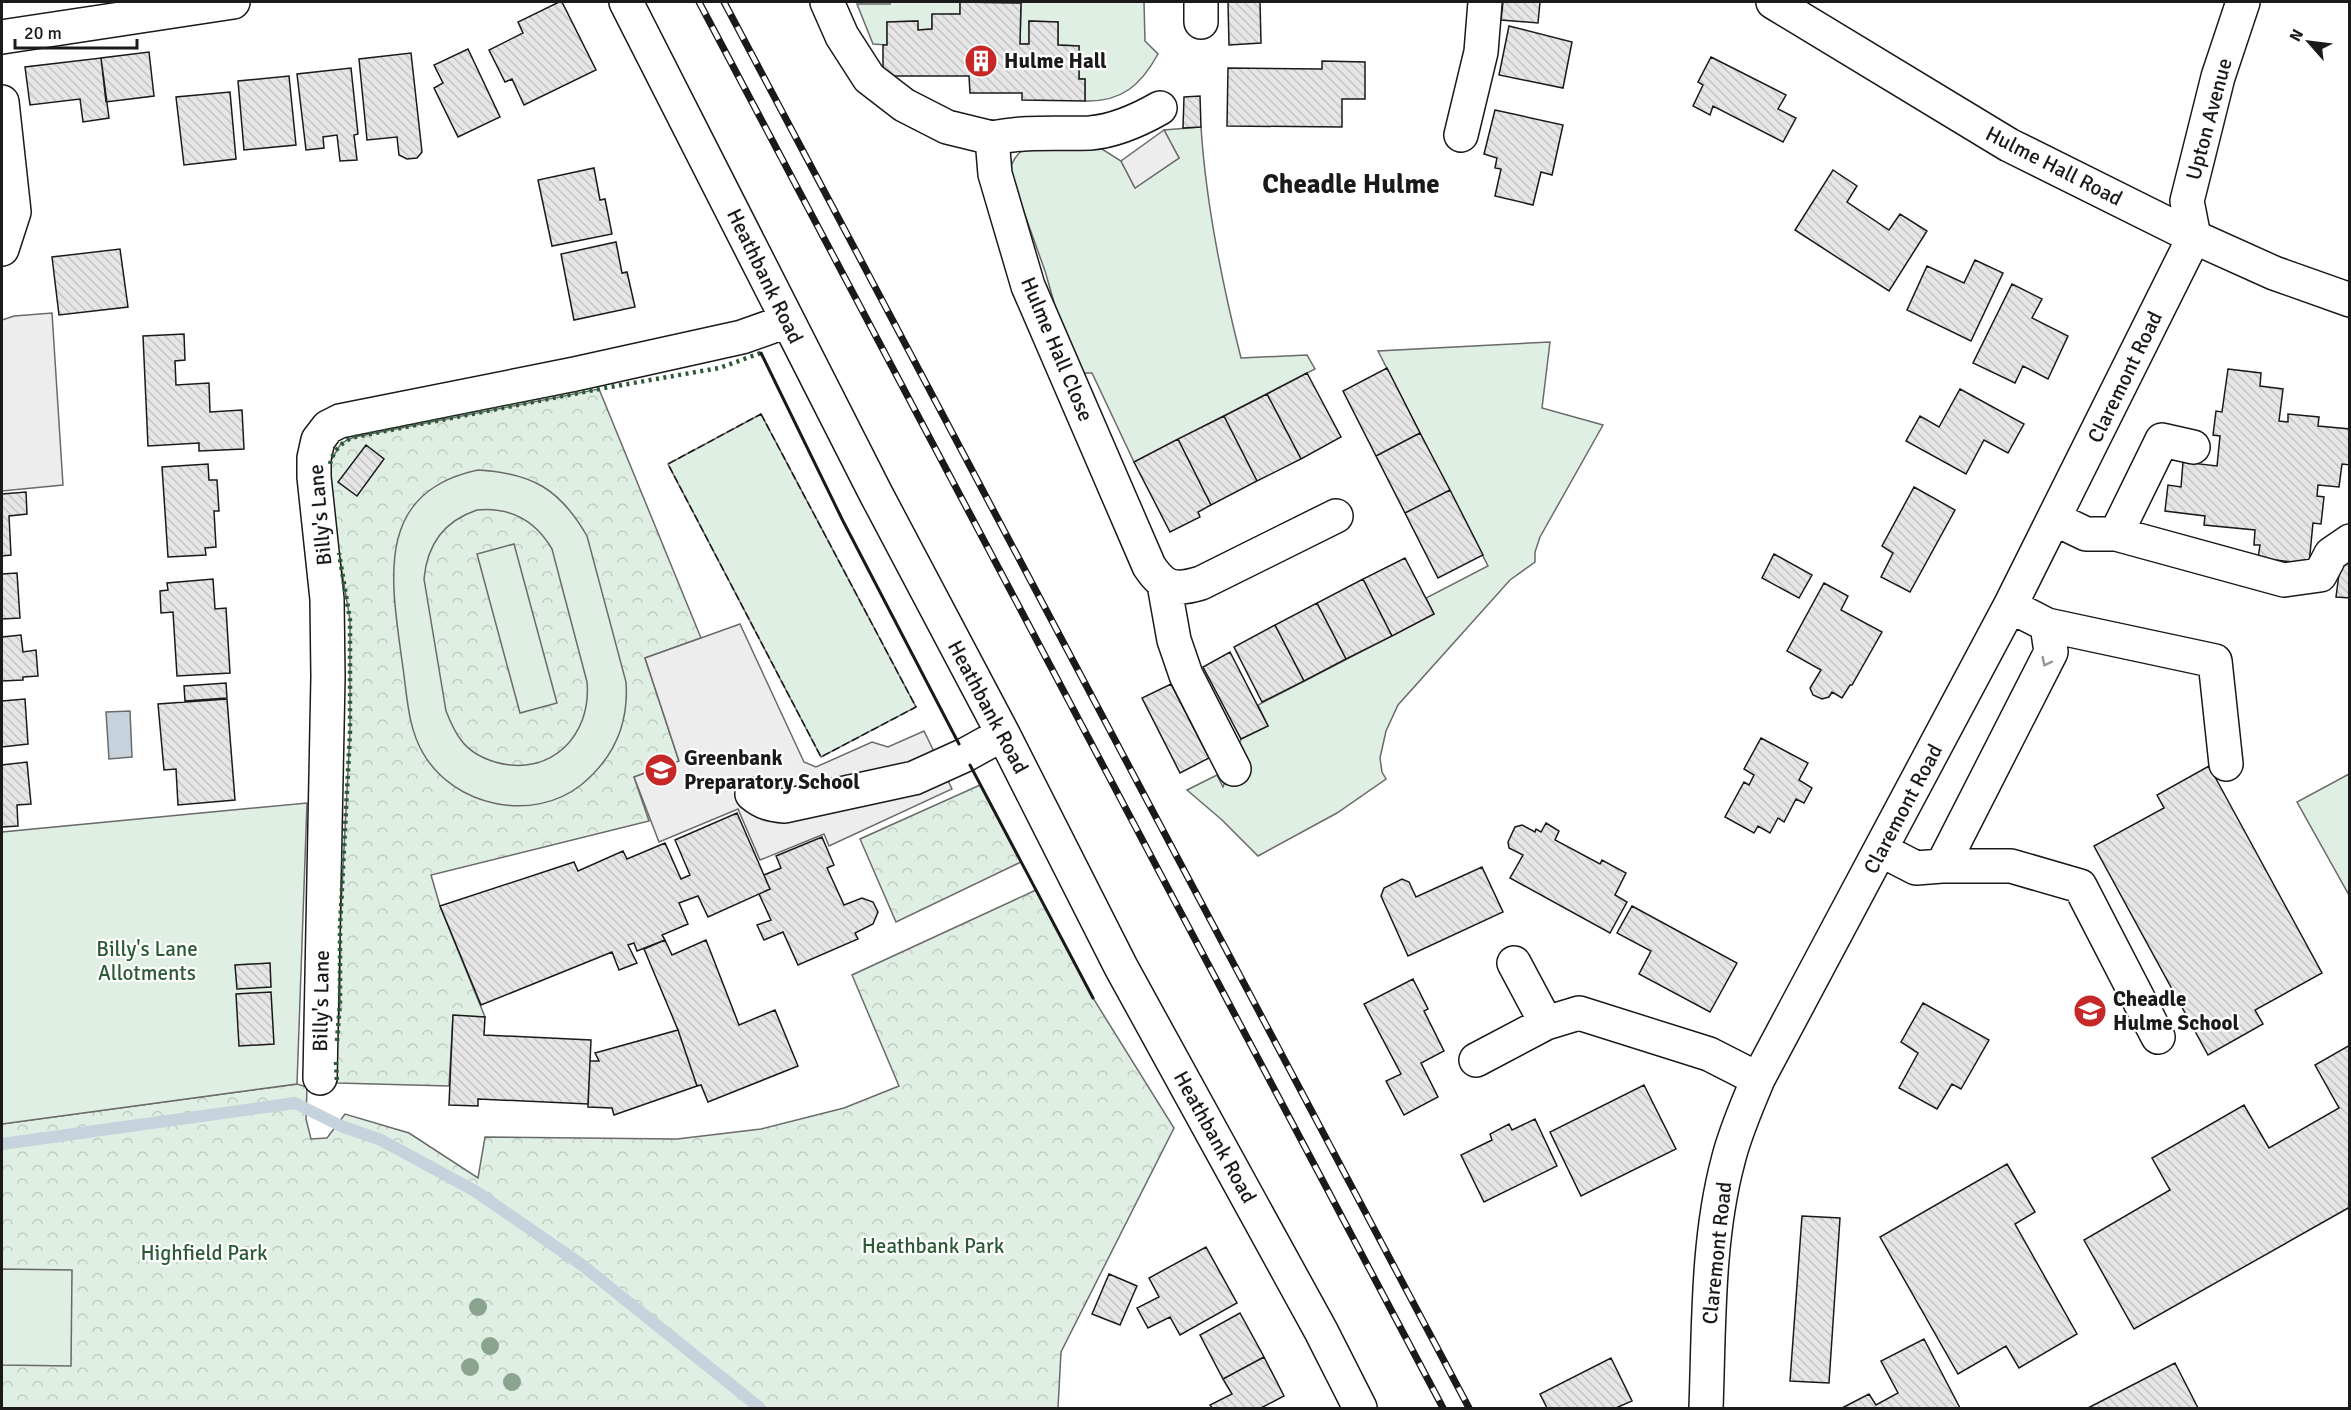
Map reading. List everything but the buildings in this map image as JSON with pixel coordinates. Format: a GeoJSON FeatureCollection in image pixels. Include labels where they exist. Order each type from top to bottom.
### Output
{"type":"FeatureCollection","features":[{"type":"Feature","properties":{"kind":"street"},"geometry":{"type":"LineString","coordinates":[[2,37],[233,2]]}},
{"type":"Feature","properties":{"kind":"street","name":"Heathbank Road"},"geometry":{"type":"LineString","coordinates":[[626,2],[787,321],[1122,967],[1321,1331],[1360,1408]]}},
{"type":"Feature","properties":{"kind":"street"},"geometry":{"type":"LineString","coordinates":[[827,2],[842,36],[869,78],[904,105],[947,127],[992,138],[1018,132],[1091,133],[1126,124],[1160,108]]}},
{"type":"Feature","properties":{"kind":"street"},"geometry":{"type":"LineString","coordinates":[[1461,135],[1481,52],[1485,2]]}},
{"type":"Feature","properties":{"kind":"street","name":"Hulme Hall Road"},"geometry":{"type":"LineString","coordinates":[[1773,2],[2009,145],[2194,237],[2274,273],[2349,300]]}},
{"type":"Feature","properties":{"kind":"street","name":"Upton Avenue"},"geometry":{"type":"LineString","coordinates":[[2194,237],[2187,201],[2218,77],[2242,2]]}},
{"type":"Feature","properties":{"kind":"street"},"geometry":{"type":"LineString","coordinates":[[2,102],[14,212],[2,249]]}},
{"type":"Feature","properties":{"kind":"street","name":"Hulme Hall Close"},"geometry":{"type":"LineString","coordinates":[[992,138],[995,174],[1028,285],[1149,566],[1164,584]]}},
{"type":"Feature","properties":{"kind":"street","name":"Claremont Road"},"geometry":{"type":"LineString","coordinates":[[1706,1408],[1710,1305],[1720,1195],[1741,1118],[1758,1079],[2055,519],[2194,237]]}},
{"type":"Feature","properties":{"kind":"street","name":"Billy's Lane"},"geometry":{"type":"LineString","coordinates":[[320,1078],[328,666],[327,599],[314,477],[318,440],[328,428],[340,421],[586,372],[742,337],[787,321]]}},
{"type":"Feature","properties":{"kind":"street"},"geometry":{"type":"LineString","coordinates":[[2116,534],[2162,440],[2193,447]]}},
{"type":"Feature","properties":{"kind":"street"},"geometry":{"type":"LineString","coordinates":[[1234,769],[1186,675],[1174,640],[1164,584],[1184,588],[1201,584],[1336,516]]}},
{"type":"Feature","properties":{"kind":"street"},"geometry":{"type":"LineString","coordinates":[[2055,519],[2086,534],[2116,534],[2284,580],[2320,574],[2331,554],[2349,541]]}},
{"type":"Feature","properties":{"kind":"street"},"geometry":{"type":"LineString","coordinates":[[2010,606],[2047,625],[2215,661],[2226,764]]}},
{"type":"Feature","properties":{"kind":"street"},"geometry":{"type":"LineString","coordinates":[[1942,866],[2051,652],[2047,625]]}},
{"type":"Feature","properties":{"kind":"street"},"geometry":{"type":"LineString","coordinates":[[752,794],[761,801],[774,806],[785,806],[914,778],[965,755],[1003,734]]}},
{"type":"Feature","properties":{"kind":"street"},"geometry":{"type":"LineString","coordinates":[[1881,850],[1916,868],[2011,866],[2080,886],[2158,1037]]}},
{"type":"Feature","properties":{"kind":"street"},"geometry":{"type":"LineString","coordinates":[[1514,963],[1546,1023]]}},
{"type":"Feature","properties":{"kind":"street"},"geometry":{"type":"LineString","coordinates":[[1476,1060],[1546,1023],[1579,1014],[1709,1054],[1758,1079]]}},
{"type":"Feature","properties":{"kind":"green space"},"geometry":{"type":"Polygon","coordinates":[[[890,2],[960,2],[960,14],[932,15],[932,29],[918,30],[917,21],[887,22],[887,45],[873,44],[857,4],[890,4],[890,2]]]}},
{"type":"Feature","properties":{"kind":"green space"},"geometry":{"type":"Polygon","coordinates":[[[1003,2],[1144,2],[1145,41],[1158,54],[1145,75],[1129,90],[1098,101],[1085,101],[1085,79],[1079,79],[1079,46],[1058,45],[1058,22],[1029,21],[1029,44],[1020,44],[1021,3],[1003,2]]]}},
{"type":"Feature","properties":{"kind":"green space"},"geometry":{"type":"Polygon","coordinates":[[[1201,127],[1216,244],[1241,358],[1307,355],[1315,369],[1134,462],[1092,373],[1083,373],[1058,316],[1045,271],[1010,173],[1015,158],[1027,147],[1091,142],[1121,161],[1135,188],[1179,158],[1164,130],[1201,127]]]}},
{"type":"Feature","properties":{"kind":"green space"},"geometry":{"type":"Polygon","coordinates":[[[1550,342],[1542,408],[1603,425],[1540,537],[1535,552],[1535,562],[1510,580],[1398,705],[1386,731],[1380,758],[1382,772],[1386,779],[1337,813],[1258,856],[1222,820],[1187,790],[1217,775],[1223,787],[1241,739],[1268,726],[1258,705],[1434,614],[1426,598],[1488,566],[1378,351],[1550,342]]]}},
{"type":"Feature","properties":{"kind":"green space"},"geometry":{"type":"Polygon","coordinates":[[[599,389],[701,638],[645,658],[679,761],[634,777],[649,821],[431,875],[440,906],[485,1017],[453,1016],[449,1086],[337,1083],[340,927],[350,732],[350,620],[332,512],[330,462],[340,445],[355,437],[599,389]]]}},
{"type":"Feature","properties":{"kind":"green space"},"geometry":{"type":"Polygon","coordinates":[[[761,414],[916,707],[821,757],[668,464],[761,414]]]}},
{"type":"Feature","properties":{"kind":"green space"},"geometry":{"type":"Polygon","coordinates":[[[478,470],[514,475],[529,480],[555,495],[577,520],[587,536],[626,682],[625,712],[611,752],[593,775],[562,797],[540,804],[518,806],[496,804],[474,797],[454,786],[437,771],[418,743],[407,697],[398,630],[394,571],[397,543],[405,519],[421,498],[444,481],[478,470]],[[477,510],[465,515],[447,528],[433,545],[426,567],[424,579],[446,711],[459,737],[476,754],[495,762],[515,765],[533,764],[550,758],[564,748],[575,735],[587,702],[587,682],[552,549],[530,523],[511,513],[477,510]]]}},
{"type":"Feature","properties":{"kind":"green space"},"geometry":{"type":"Polygon","coordinates":[[[514,544],[557,703],[520,713],[477,554],[514,544]]]}},
{"type":"Feature","properties":{"kind":"green space"},"geometry":{"type":"Polygon","coordinates":[[[2349,774],[2349,895],[2297,802],[2349,774]]]}},
{"type":"Feature","properties":{"kind":"green space"},"geometry":{"type":"Polygon","coordinates":[[[980,785],[1021,862],[896,922],[860,839],[980,785]]]}},
{"type":"Feature","properties":{"kind":"green space","name":"Billy's Lane Allotments"},"geometry":{"type":"Polygon","coordinates":[[[307,803],[297,1084],[2,1124],[2,832],[307,803]]]}},
{"type":"Feature","properties":{"kind":"green space"},"geometry":{"type":"Polygon","coordinates":[[[1036,890],[1093,998],[1174,1128],[1061,1352],[1058,1408],[2,1408],[2,1124],[297,1084],[307,1087],[306,1119],[311,1139],[327,1138],[345,1114],[409,1133],[478,1178],[485,1137],[677,1139],[761,1129],[844,1108],[899,1086],[852,975],[1036,890]]]}},
{"type":"Feature","properties":{"kind":"green space"},"geometry":{"type":"Polygon","coordinates":[[[2,1269],[72,1270],[71,1366],[2,1365],[2,1269]]]}},
{"type":"Feature","properties":{"kind":"shaded area"},"geometry":{"type":"Polygon","coordinates":[[[1164,130],[1179,158],[1135,188],[1121,161],[1164,130]]]}},
{"type":"Feature","properties":{"kind":"shaded area"},"geometry":{"type":"Polygon","coordinates":[[[52,313],[63,485],[2,491],[2,320],[14,316],[52,313]]]}},
{"type":"Feature","properties":{"kind":"shaded area"},"geometry":{"type":"Polygon","coordinates":[[[740,624],[804,762],[816,767],[872,742],[888,747],[924,731],[952,789],[829,846],[824,834],[760,860],[738,809],[659,842],[634,777],[679,761],[645,658],[740,624]]]}},
{"type":"Feature","properties":{"kind":"shaded area"},"geometry":{"type":"Polygon","coordinates":[[[130,711],[132,757],[109,759],[106,712],[130,711]]]}},
{"type":"Feature","properties":{"kind":"waterway"},"geometry":{"type":"LineString","coordinates":[[2,1144],[295,1103],[341,1126],[381,1140],[475,1191],[582,1265],[760,1408]]}},
{"type":"Feature","properties":{"kind":"railway"},"geometry":{"type":"LineString","coordinates":[[699,2],[1443,1408]]}},
{"type":"Feature","properties":{"kind":"railway"},"geometry":{"type":"LineString","coordinates":[[724,2],[1469,1408]]}},
{"type":"Feature","properties":{"kind":"hedge"},"geometry":{"type":"LineString","coordinates":[[330,464],[339,447],[355,437],[719,368],[761,353]]}},
{"type":"Feature","properties":{"kind":"hedge"},"geometry":{"type":"LineString","coordinates":[[337,1041],[350,732],[350,620],[339,553]]}},
{"type":"Feature","properties":{"kind":"hedge"},"geometry":{"type":"LineString","coordinates":[[336,1062],[337,1083]]}},
{"type":"Feature","properties":{"kind":"fence"},"geometry":{"type":"LineString","coordinates":[[761,414],[916,707],[821,757],[668,464],[761,414]]}},
{"type":"Feature","properties":{"kind":"wall"},"geometry":{"type":"LineString","coordinates":[[761,353],[843,521],[959,744]]}},
{"type":"Feature","properties":{"kind":"wall"},"geometry":{"type":"LineString","coordinates":[[970,765],[1093,998]]}},
{"type":"Feature","properties":{"kind":"place","name":"Hulme Hall"},"geometry":{"type":"Point","coordinates":[981,61]}},
{"type":"Feature","properties":{"kind":"place","name":"Greenbank Preparatory School"},"geometry":{"type":"Point","coordinates":[661,770]}},
{"type":"Feature","properties":{"kind":"place","name":"Cheadle Hulme School"},"geometry":{"type":"Point","coordinates":[2090,1011]}},
{"type":"Feature","properties":{"kind":"district","name":"Cheadle Hulme"},"geometry":{"type":"Point","coordinates":[1351,184]}},
{"type":"Feature","properties":{"kind":"park label","name":"Heathbank Park"},"geometry":{"type":"Point","coordinates":[933,1246]}},
{"type":"Feature","properties":{"kind":"park label","name":"Highfield Park"},"geometry":{"type":"Point","coordinates":[204,1253]}}]}
